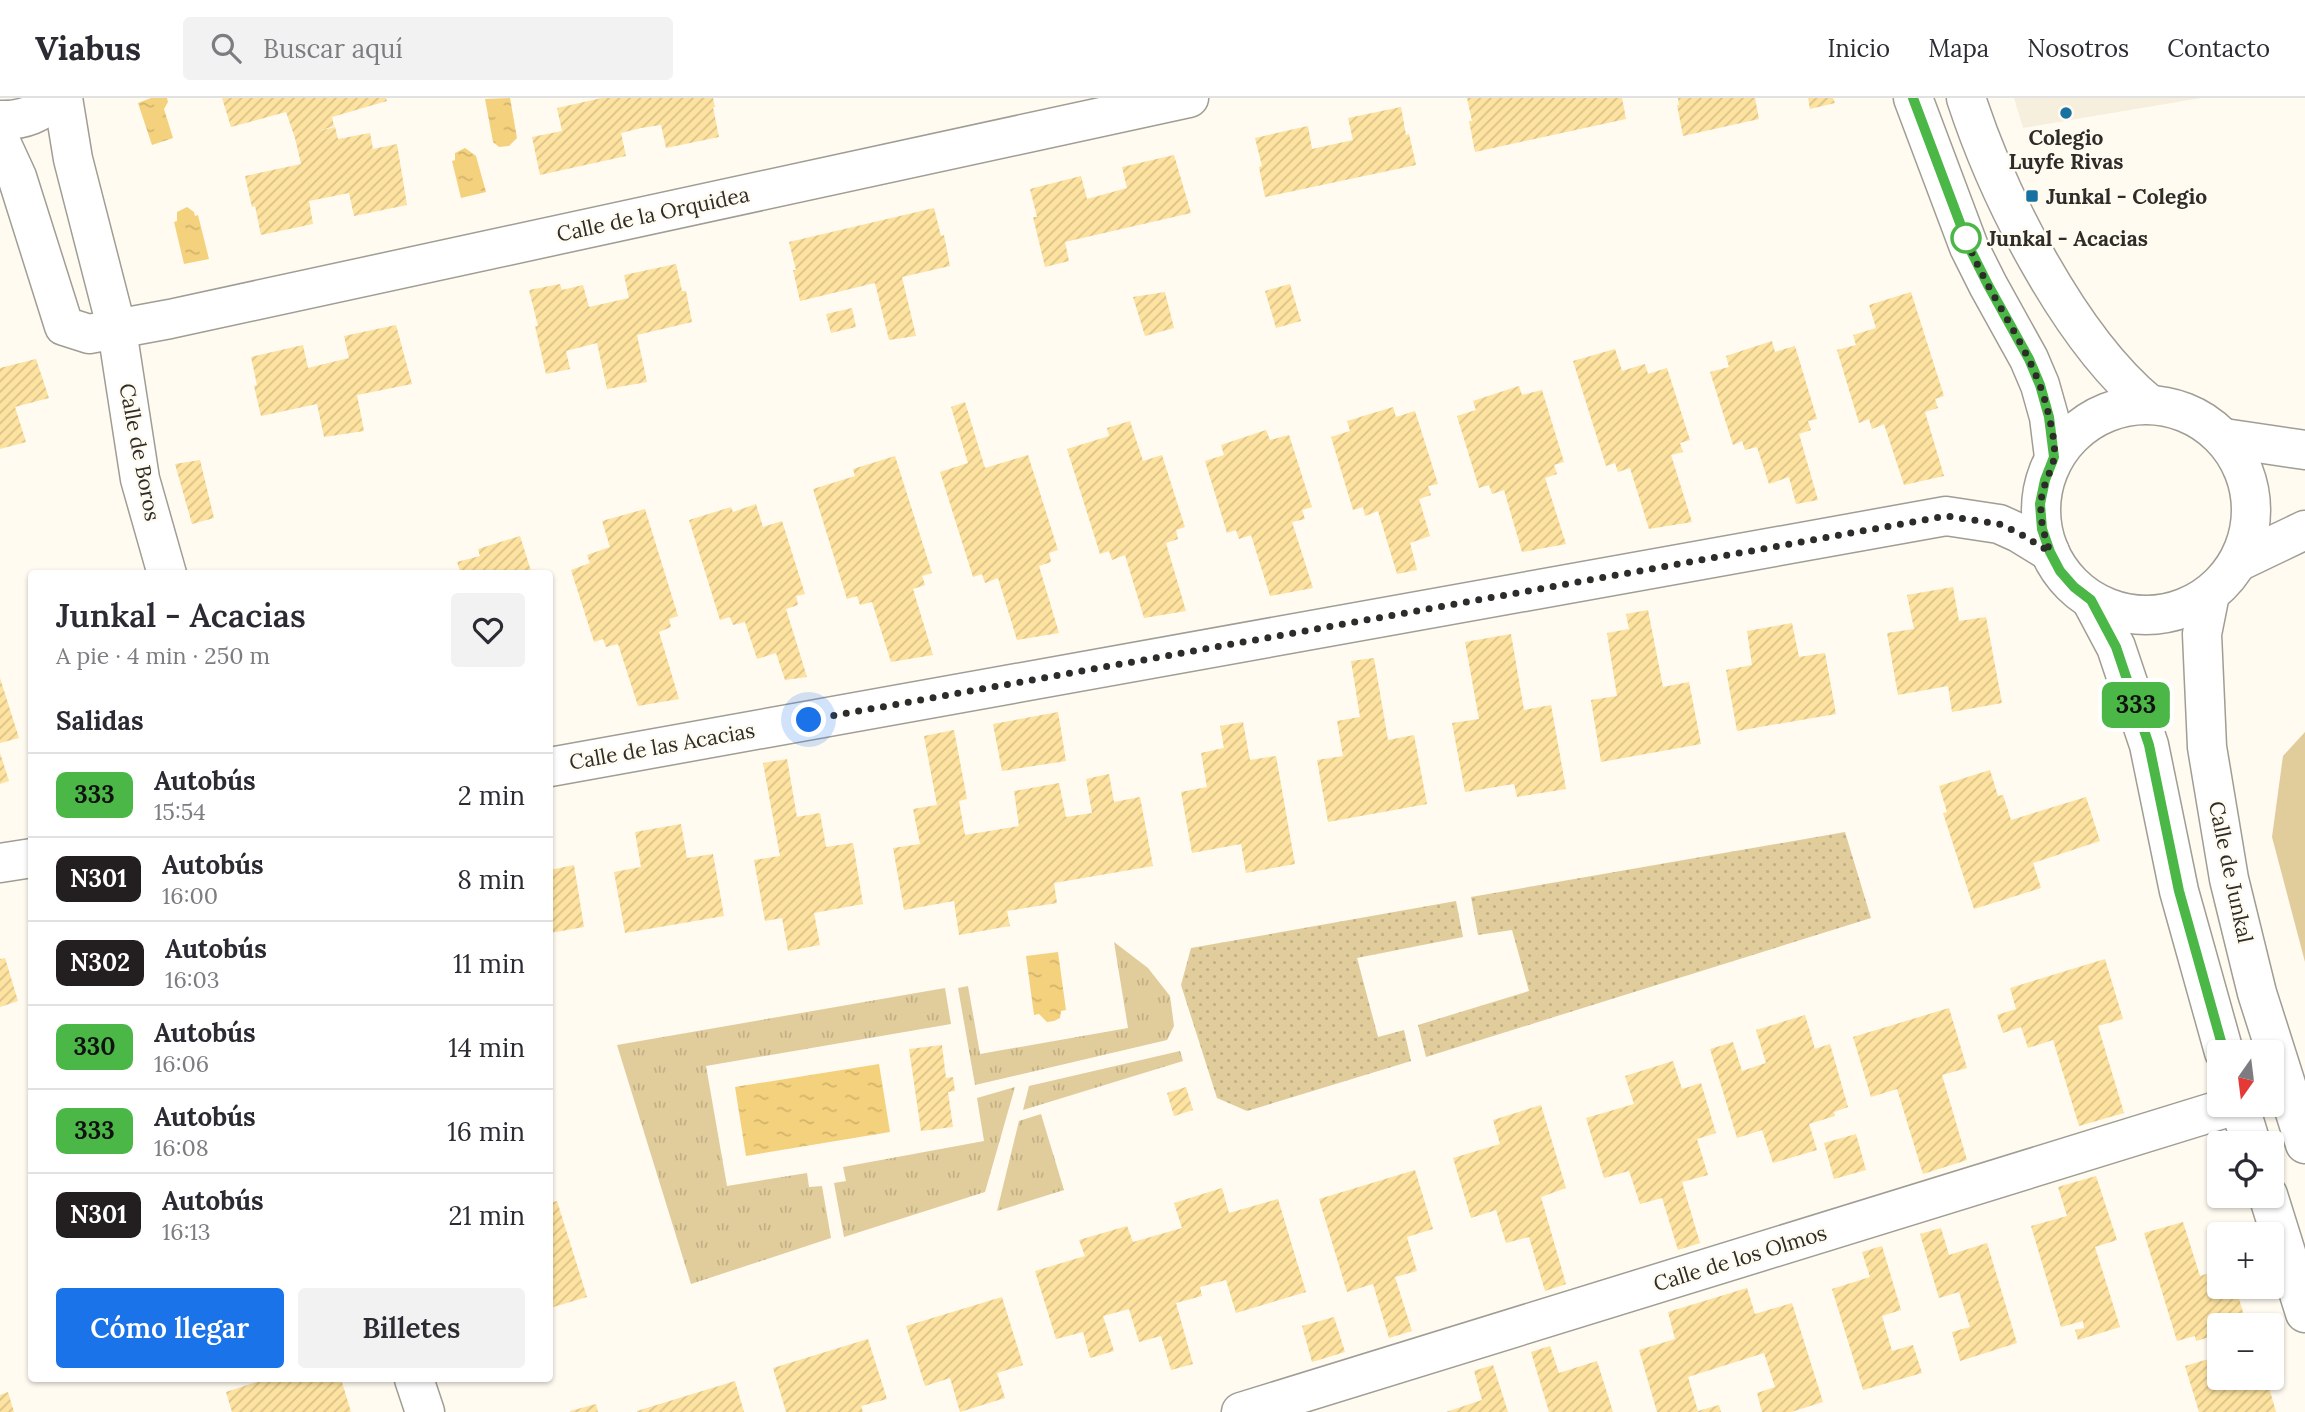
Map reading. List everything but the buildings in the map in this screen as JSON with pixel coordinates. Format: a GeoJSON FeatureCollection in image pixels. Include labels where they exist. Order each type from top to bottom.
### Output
{"type":"FeatureCollection","features":[{"type":"Feature","properties":{"kind":"street"},"geometry":{"type":"LineString","coordinates":[[0,120],[15,121],[41,112],[60,98]]}},
{"type":"Feature","properties":{"kind":"street","name":"Calle de Boros"},"geometry":{"type":"LineString","coordinates":[[60,98],[117,330],[140,479],[166,570]]}},
{"type":"Feature","properties":{"kind":"street","name":"Calle de la Orquidea"},"geometry":{"type":"LineString","coordinates":[[0,141],[17,177],[64,326],[89,334],[1189,98]]}},
{"type":"Feature","properties":{"kind":"street"},"geometry":{"type":"LineString","coordinates":[[1913,98],[1969,247],[2029,359],[2040,385],[2049,417],[2054,457]]}},
{"type":"Feature","properties":{"kind":"street"},"geometry":{"type":"LineString","coordinates":[[1966,98],[2017,219],[2060,297],[2099,352],[2130,388],[2149,404]]}},
{"type":"Feature","properties":{"kind":"street"},"geometry":{"type":"LineString","coordinates":[[2149,404],[2185,412],[2202,420],[2224,438],[2237,455],[2246,475],[2252,497],[2252,519],[2238,562],[2226,579],[2210,594],[2189,607],[2164,614],[2139,615],[2114,610],[2091,600],[2074,587],[2060,571],[2050,552],[2042,529],[2040,504],[2054,457],[2068,439],[2105,412],[2126,406],[2149,404]]}},
{"type":"Feature","properties":{"kind":"street"},"geometry":{"type":"LineString","coordinates":[[2224,438],[2305,450]]}},
{"type":"Feature","properties":{"kind":"street","name":"Calle de las Acacias"},"geometry":{"type":"LineString","coordinates":[[553,765],[1946,516],[1999,524],[2050,552]]}},
{"type":"Feature","properties":{"kind":"street"},"geometry":{"type":"LineString","coordinates":[[2238,562],[2305,530]]}},
{"type":"Feature","properties":{"kind":"street","name":"Calle de Junkal"},"geometry":{"type":"LineString","coordinates":[[2210,594],[2203,634],[2207,747],[2227,866],[2257,993],[2305,1144]]}},
{"type":"Feature","properties":{"kind":"street"},"geometry":{"type":"LineString","coordinates":[[2091,600],[2116,647],[2149,745],[2179,891],[2221,1040]]}},
{"type":"Feature","properties":{"kind":"street"},"geometry":{"type":"LineString","coordinates":[[0,863],[28,859]]}},
{"type":"Feature","properties":{"kind":"street","name":"Calle de los Olmos"},"geometry":{"type":"LineString","coordinates":[[1241,1412],[2207,1114]]}},
{"type":"Feature","properties":{"kind":"street"},"geometry":{"type":"LineString","coordinates":[[2272,1208],[2305,1313]]}},
{"type":"Feature","properties":{"kind":"street"},"geometry":{"type":"LineString","coordinates":[[415,1382],[425,1412]]}},
{"type":"Feature","properties":{"kind":"shaded area","name":"Colegio Luyfe Rivas"},"geometry":{"type":"Polygon","coordinates":[[[2014,98],[2201,98],[2023,128],[2014,98]]]}},
{"type":"Feature","properties":{"kind":"green space"},"geometry":{"type":"Polygon","coordinates":[[[2305,732],[2305,962],[2272,837],[2283,756],[2305,732]]]}},
{"type":"Feature","properties":{"kind":"green space"},"geometry":{"type":"Polygon","coordinates":[[[1845,832],[1871,918],[1426,1057],[1418,1025],[1529,991],[1512,930],[1478,935],[1471,897],[1845,832]]]}},
{"type":"Feature","properties":{"kind":"green space"},"geometry":{"type":"Polygon","coordinates":[[[1456,901],[1463,937],[1357,958],[1378,1037],[1404,1030],[1411,1061],[1247,1111],[1217,1098],[1181,985],[1191,948],[1456,901]]]}},
{"type":"Feature","properties":{"kind":"green space"},"geometry":{"type":"Polygon","coordinates":[[[1114,942],[1148,968],[1170,996],[1174,1026],[1167,1040],[975,1085],[958,988],[968,986],[980,1054],[1128,1028],[1114,942]]]}},
{"type":"Feature","properties":{"kind":"green space"},"geometry":{"type":"Polygon","coordinates":[[[945,988],[951,1024],[706,1066],[727,1186],[807,1173],[809,1187],[822,1186],[831,1238],[691,1284],[617,1045],[945,988]]]}},
{"type":"Feature","properties":{"kind":"green space"},"geometry":{"type":"Polygon","coordinates":[[[1180,1051],[1183,1061],[1023,1110],[1029,1086],[1180,1051]]]}},
{"type":"Feature","properties":{"kind":"green space"},"geometry":{"type":"Polygon","coordinates":[[[1015,1087],[985,1192],[844,1237],[834,1183],[846,1181],[843,1167],[984,1141],[977,1098],[1015,1087]]]}},
{"type":"Feature","properties":{"kind":"green space"},"geometry":{"type":"Polygon","coordinates":[[[1041,1114],[1064,1190],[997,1211],[1019,1121],[1041,1114]]]}},
{"type":"Feature","properties":{"kind":"water"},"geometry":{"type":"Polygon","coordinates":[[[151,98],[167,98],[164,109],[173,138],[152,145],[138,103],[151,98]]]}},
{"type":"Feature","properties":{"kind":"water"},"geometry":{"type":"Polygon","coordinates":[[[510,98],[517,138],[509,146],[499,147],[493,142],[485,99],[510,98]]]}},
{"type":"Feature","properties":{"kind":"water"},"geometry":{"type":"Polygon","coordinates":[[[465,148],[476,156],[486,192],[461,198],[452,161],[455,160],[455,153],[465,148]]]}},
{"type":"Feature","properties":{"kind":"water"},"geometry":{"type":"Polygon","coordinates":[[[187,207],[195,216],[198,215],[209,259],[184,264],[174,222],[177,221],[177,212],[187,207]]]}},
{"type":"Feature","properties":{"kind":"water"},"geometry":{"type":"Polygon","coordinates":[[[1058,952],[1066,1010],[1061,1011],[1060,1018],[1047,1022],[1039,1014],[1034,1015],[1026,956],[1058,952]]]}},
{"type":"Feature","properties":{"kind":"water"},"geometry":{"type":"Polygon","coordinates":[[[879,1064],[890,1132],[746,1156],[735,1087],[879,1064]]]}},
{"type":"Feature","properties":{"kind":"bus line","name":"333"},"geometry":{"type":"LineString","coordinates":[[1913,98],[1969,247],[2029,359],[2040,385],[2049,417],[2054,457],[2040,504],[2042,529],[2060,571],[2074,587],[2091,600],[2116,647],[2149,745],[2179,891],[2221,1040]]}},
{"type":"Feature","properties":{"kind":"place","name":"Colegio Luyfe Rivas"},"geometry":{"type":"Point","coordinates":[2066,113]}},
{"type":"Feature","properties":{"kind":"place","name":"Junkal - Colegio"},"geometry":{"type":"Point","coordinates":[2032,196]}},
{"type":"Feature","properties":{"kind":"place","name":"Junkal - Acacias"},"geometry":{"type":"Point","coordinates":[1966,238]}},
{"type":"Feature","properties":{"kind":"route"},"geometry":{"type":"LineString","coordinates":[[809,720],[1946,516],[1999,524],[2050,552],[2042,529],[2040,504],[2054,457],[2049,417],[2029,359],[1988,285],[1966,238]]}}]}
